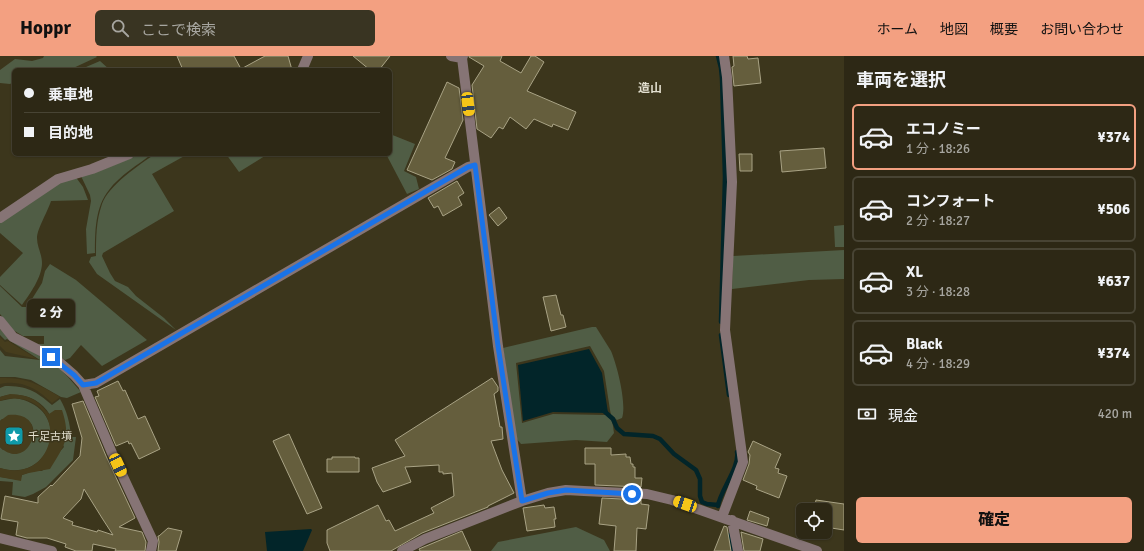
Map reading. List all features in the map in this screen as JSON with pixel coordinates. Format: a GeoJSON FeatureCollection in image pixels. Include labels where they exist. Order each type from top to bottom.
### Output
{"type":"FeatureCollection","features":[{"type":"Feature","properties":{"kind":"street"},"geometry":{"type":"LineString","coordinates":[[303,68],[308,56]]}},
{"type":"Feature","properties":{"kind":"street"},"geometry":{"type":"LineString","coordinates":[[451,56],[462,57],[498,346],[522,501]]}},
{"type":"Feature","properties":{"kind":"street"},"geometry":{"type":"LineString","coordinates":[[724,56],[728,77],[732,182],[725,330],[743,462],[727,518],[738,551]]}},
{"type":"Feature","properties":{"kind":"street"},"geometry":{"type":"LineString","coordinates":[[0,218],[58,179],[92,169],[124,156]]}},
{"type":"Feature","properties":{"kind":"street"},"geometry":{"type":"LineString","coordinates":[[83,385],[96,383],[468,167],[475,165]]}},
{"type":"Feature","properties":{"kind":"street"},"geometry":{"type":"LineString","coordinates":[[0,320],[13,337],[43,352],[58,362],[74,375],[83,385],[112,453],[153,541],[151,551]]}},
{"type":"Feature","properties":{"kind":"street"},"geometry":{"type":"LineString","coordinates":[[402,551],[425,539],[522,501],[548,493],[566,490],[647,494],[672,500],[727,518],[817,551]]}},
{"type":"Feature","properties":{"kind":"street"},"geometry":{"type":"LineString","coordinates":[[0,538],[52,551]]}},
{"type":"Feature","properties":{"kind":"green space"},"geometry":{"type":"Polygon","coordinates":[[[44,56],[97,57],[73,68],[12,68],[12,83],[0,83],[0,70],[15,59],[32,61],[43,58],[44,56]]]}},
{"type":"Feature","properties":{"kind":"green space"},"geometry":{"type":"Polygon","coordinates":[[[100,61],[108,68],[84,68],[100,61]]]}},
{"type":"Feature","properties":{"kind":"green space"},"geometry":{"type":"Polygon","coordinates":[[[392,135],[415,144],[404,171],[416,177],[419,189],[407,194],[387,156],[392,156],[392,135]]]}},
{"type":"Feature","properties":{"kind":"green space"},"geometry":{"type":"Polygon","coordinates":[[[136,156],[149,156],[129,170],[113,185],[104,197],[98,212],[95,253],[87,254],[86,229],[91,201],[90,195],[81,176],[99,171],[136,156]]]}},
{"type":"Feature","properties":{"kind":"green space"},"geometry":{"type":"Polygon","coordinates":[[[152,156],[184,156],[152,174],[174,211],[103,253],[102,256],[115,281],[128,287],[136,296],[164,318],[176,330],[97,274],[89,262],[91,257],[96,256],[97,223],[102,204],[111,190],[125,176],[152,156]]]}},
{"type":"Feature","properties":{"kind":"green space"},"geometry":{"type":"Polygon","coordinates":[[[227,156],[265,156],[239,172],[227,156]]]}},
{"type":"Feature","properties":{"kind":"green space"},"geometry":{"type":"Polygon","coordinates":[[[75,176],[83,187],[88,200],[51,201],[37,234],[42,263],[40,274],[22,305],[0,285],[0,277],[23,253],[0,233],[0,222],[46,189],[75,176]]]}},
{"type":"Feature","properties":{"kind":"green space"},"geometry":{"type":"Polygon","coordinates":[[[844,225],[844,247],[835,247],[834,226],[844,225]]]}},
{"type":"Feature","properties":{"kind":"green space"},"geometry":{"type":"Polygon","coordinates":[[[844,250],[844,279],[809,280],[732,289],[733,256],[844,250]]]}},
{"type":"Feature","properties":{"kind":"green space"},"geometry":{"type":"Polygon","coordinates":[[[50,264],[76,280],[147,340],[102,366],[81,345],[70,358],[65,360],[38,344],[44,344],[44,336],[23,336],[13,330],[0,314],[0,286],[22,307],[27,307],[42,283],[45,271],[50,264]]]}},
{"type":"Feature","properties":{"kind":"green space"},"geometry":{"type":"Polygon","coordinates":[[[596,327],[611,351],[613,357],[622,394],[622,418],[617,420],[611,415],[604,371],[590,346],[516,363],[522,423],[553,414],[607,415],[612,421],[614,433],[607,442],[576,440],[521,444],[516,438],[503,348],[596,327]]]}},
{"type":"Feature","properties":{"kind":"green space"},"geometry":{"type":"Polygon","coordinates":[[[0,329],[9,339],[55,364],[81,392],[67,398],[61,397],[31,380],[15,377],[0,377],[0,350],[5,356],[40,360],[7,339],[5,340],[0,335],[0,329]]]}},
{"type":"Feature","properties":{"kind":"green space"},"geometry":{"type":"Polygon","coordinates":[[[5,386],[31,390],[52,405],[60,399],[68,417],[71,437],[76,437],[73,460],[46,487],[25,497],[12,495],[13,482],[0,481],[0,477],[20,480],[22,475],[33,471],[42,471],[64,447],[46,409],[35,400],[21,395],[7,395],[0,397],[0,388],[5,386]]]}},
{"type":"Feature","properties":{"kind":"green space"},"geometry":{"type":"Polygon","coordinates":[[[15,398],[34,405],[45,415],[51,429],[50,443],[44,456],[33,465],[18,470],[0,468],[0,447],[3,450],[34,432],[32,425],[28,420],[2,419],[0,421],[0,401],[15,398]]]}},
{"type":"Feature","properties":{"kind":"green space"},"geometry":{"type":"Polygon","coordinates":[[[576,527],[604,540],[610,551],[491,551],[498,542],[576,527]]]}},
{"type":"Feature","properties":{"kind":"sand"},"geometry":{"type":"Polygon","coordinates":[[[0,337],[5,342],[8,341],[37,359],[6,352],[0,346],[0,337]]]}},
{"type":"Feature","properties":{"kind":"sand"},"geometry":{"type":"Polygon","coordinates":[[[0,378],[32,382],[60,397],[52,403],[41,393],[29,386],[15,383],[0,384],[0,378]]]}},
{"type":"Feature","properties":{"kind":"sand"},"geometry":{"type":"Polygon","coordinates":[[[10,394],[22,395],[36,401],[49,414],[55,410],[62,410],[65,420],[65,441],[50,469],[22,475],[21,481],[0,477],[0,468],[18,470],[33,466],[43,456],[49,443],[50,429],[46,416],[36,405],[21,399],[13,398],[0,401],[0,397],[10,394]]]}},
{"type":"Feature","properties":{"kind":"sand"},"geometry":{"type":"Polygon","coordinates":[[[8,415],[22,416],[30,422],[33,430],[32,440],[28,448],[20,453],[11,453],[0,447],[0,421],[8,415]]]}},
{"type":"Feature","properties":{"kind":"water"},"geometry":{"type":"Polygon","coordinates":[[[589,349],[602,373],[608,413],[553,412],[523,421],[518,365],[589,349]]]}},
{"type":"Feature","properties":{"kind":"water"},"geometry":{"type":"Polygon","coordinates":[[[312,530],[303,551],[267,551],[265,532],[312,530]]]}},
{"type":"Feature","properties":{"kind":"building"},"geometry":{"type":"Polygon","coordinates":[[[177,56],[234,56],[240,68],[182,68],[177,56]]]}},
{"type":"Feature","properties":{"kind":"building"},"geometry":{"type":"Polygon","coordinates":[[[265,56],[288,56],[291,68],[243,68],[265,56]]]}},
{"type":"Feature","properties":{"kind":"building"},"geometry":{"type":"Polygon","coordinates":[[[353,56],[390,56],[381,68],[368,68],[353,56]]]}},
{"type":"Feature","properties":{"kind":"building"},"geometry":{"type":"Polygon","coordinates":[[[469,56],[502,56],[500,61],[521,73],[531,56],[535,56],[544,62],[527,91],[576,112],[568,130],[553,124],[552,127],[534,119],[526,129],[510,117],[503,129],[499,127],[491,138],[477,129],[472,85],[484,66],[469,56]]]}},
{"type":"Feature","properties":{"kind":"building"},"geometry":{"type":"Polygon","coordinates":[[[733,56],[747,56],[748,59],[758,58],[761,83],[734,86],[732,67],[734,66],[733,56]]]}},
{"type":"Feature","properties":{"kind":"building"},"geometry":{"type":"Polygon","coordinates":[[[447,82],[459,88],[463,120],[445,158],[455,162],[452,169],[432,180],[407,170],[447,82]]]}},
{"type":"Feature","properties":{"kind":"building"},"geometry":{"type":"Polygon","coordinates":[[[824,148],[826,168],[782,172],[780,151],[824,148]]]}},
{"type":"Feature","properties":{"kind":"building"},"geometry":{"type":"Polygon","coordinates":[[[739,154],[752,154],[752,171],[740,171],[739,154]]]}},
{"type":"Feature","properties":{"kind":"building"},"geometry":{"type":"Polygon","coordinates":[[[457,181],[464,193],[458,197],[462,205],[443,216],[438,206],[434,208],[428,198],[457,181]]]}},
{"type":"Feature","properties":{"kind":"building"},"geometry":{"type":"Polygon","coordinates":[[[499,207],[507,218],[498,226],[489,215],[499,207]]]}},
{"type":"Feature","properties":{"kind":"building"},"geometry":{"type":"Polygon","coordinates":[[[556,295],[566,327],[551,331],[543,297],[556,295]]]}},
{"type":"Feature","properties":{"kind":"building"},"geometry":{"type":"Polygon","coordinates":[[[492,378],[498,387],[498,391],[494,394],[500,427],[502,427],[503,439],[491,441],[502,470],[514,493],[488,507],[422,533],[391,551],[330,551],[327,543],[327,530],[378,505],[386,521],[389,520],[395,531],[434,513],[431,508],[454,496],[452,473],[443,474],[443,472],[439,472],[439,465],[405,467],[411,482],[383,492],[377,482],[372,468],[405,456],[395,440],[492,378]]]}},
{"type":"Feature","properties":{"kind":"building"},"geometry":{"type":"Polygon","coordinates":[[[118,381],[123,391],[125,390],[138,419],[145,416],[160,449],[139,459],[131,443],[129,444],[128,441],[116,446],[95,397],[99,396],[97,391],[118,381]]]}},
{"type":"Feature","properties":{"kind":"building"},"geometry":{"type":"Polygon","coordinates":[[[83,401],[106,456],[135,518],[119,527],[142,532],[146,542],[145,551],[115,551],[116,549],[93,544],[92,551],[76,551],[65,547],[66,544],[47,538],[27,538],[16,535],[18,522],[1,519],[5,496],[38,503],[38,497],[51,485],[52,486],[80,456],[82,438],[72,404],[83,401]],[[84,489],[81,499],[63,518],[73,522],[72,525],[97,532],[98,530],[113,535],[84,489]]]}},
{"type":"Feature","properties":{"kind":"building"},"geometry":{"type":"Polygon","coordinates":[[[289,434],[322,508],[307,514],[273,441],[289,434]]]}},
{"type":"Feature","properties":{"kind":"building"},"geometry":{"type":"Polygon","coordinates":[[[753,441],[781,454],[775,468],[779,469],[778,473],[787,476],[779,498],[756,489],[757,486],[743,480],[749,464],[750,455],[748,452],[753,441]]]}},
{"type":"Feature","properties":{"kind":"building"},"geometry":{"type":"Polygon","coordinates":[[[585,448],[611,448],[611,455],[626,454],[626,457],[630,457],[631,464],[635,467],[635,478],[642,478],[641,487],[595,485],[595,464],[585,464],[585,448]]]}},
{"type":"Feature","properties":{"kind":"building"},"geometry":{"type":"Polygon","coordinates":[[[332,457],[359,458],[359,472],[327,472],[327,459],[332,459],[332,457]]]}},
{"type":"Feature","properties":{"kind":"building"},"geometry":{"type":"Polygon","coordinates":[[[602,498],[641,500],[641,504],[649,505],[646,529],[637,528],[636,551],[614,551],[616,526],[599,524],[602,498]]]}},
{"type":"Feature","properties":{"kind":"building"},"geometry":{"type":"Polygon","coordinates":[[[816,500],[844,504],[844,530],[832,528],[832,503],[815,503],[816,500]]]}},
{"type":"Feature","properties":{"kind":"building"},"geometry":{"type":"Polygon","coordinates":[[[544,505],[545,508],[554,507],[556,519],[554,519],[555,527],[527,531],[523,508],[544,505]]]}},
{"type":"Feature","properties":{"kind":"building"},"geometry":{"type":"Polygon","coordinates":[[[750,511],[769,518],[767,526],[747,520],[750,511]]]}},
{"type":"Feature","properties":{"kind":"building"},"geometry":{"type":"Polygon","coordinates":[[[724,526],[727,527],[731,551],[714,551],[724,526]]]}},
{"type":"Feature","properties":{"kind":"building"},"geometry":{"type":"Polygon","coordinates":[[[168,528],[182,531],[176,551],[158,551],[158,536],[168,528]]]}},
{"type":"Feature","properties":{"kind":"building"},"geometry":{"type":"Polygon","coordinates":[[[462,531],[471,551],[420,551],[419,549],[462,531]]]}},
{"type":"Feature","properties":{"kind":"building"},"geometry":{"type":"Polygon","coordinates":[[[741,532],[763,539],[760,551],[744,551],[741,532]]]}},
{"type":"Feature","properties":{"kind":"waterway"},"geometry":{"type":"LineString","coordinates":[[718,56],[722,78],[725,177],[721,322]]}},
{"type":"Feature","properties":{"kind":"waterway"},"geometry":{"type":"LineString","coordinates":[[721,335],[729,395]]}},
{"type":"Feature","properties":{"kind":"waterway"},"geometry":{"type":"LineString","coordinates":[[604,411],[613,419],[617,428],[624,434],[653,436],[660,439],[674,454],[696,470],[700,479],[700,496],[702,502],[718,505]]}},
{"type":"Feature","properties":{"kind":"waterway"},"geometry":{"type":"LineString","coordinates":[[718,506],[722,493],[736,465],[737,452]]}},
{"type":"Feature","properties":{"kind":"waterway"},"geometry":{"type":"LineString","coordinates":[[728,535],[732,551]]}},
{"type":"Feature","properties":{"kind":"place","name":"千足古墳"},"geometry":{"type":"Point","coordinates":[14,436]}},
{"type":"Feature","properties":{"kind":"district","name":"造山"},"geometry":{"type":"Point","coordinates":[650,88]}},
{"type":"Feature","properties":{"kind":"route"},"geometry":{"type":"LineString","coordinates":[[51,357],[74,375],[83,385],[96,383],[468,167],[475,165],[498,346],[522,501],[548,493],[566,490],[632,494]]}}]}
